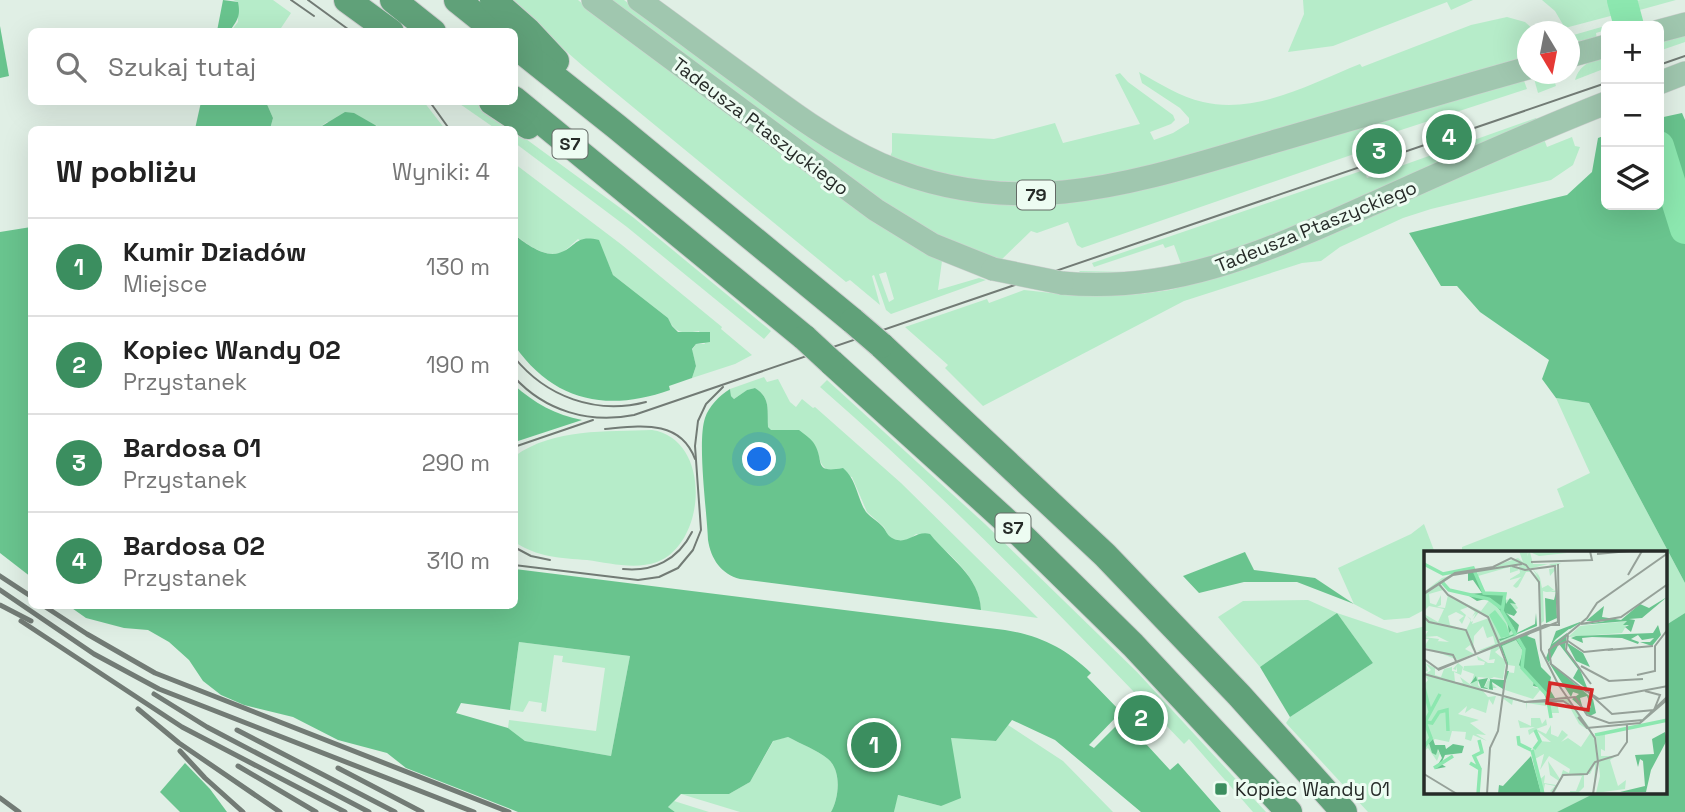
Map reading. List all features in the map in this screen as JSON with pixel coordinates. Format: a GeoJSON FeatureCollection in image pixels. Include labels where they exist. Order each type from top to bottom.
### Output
{"type":"FeatureCollection","features":[{"type":"Feature","properties":{"kind":"highway"},"geometry":{"type":"LineString","coordinates":[[346,0],[385,28]]}},
{"type":"Feature","properties":{"kind":"highway"},"geometry":{"type":"LineString","coordinates":[[393,0],[428,28]]}},
{"type":"Feature","properties":{"kind":"highway"},"geometry":{"type":"LineString","coordinates":[[457,0],[492,28]]}},
{"type":"Feature","properties":{"kind":"highway"},"geometry":{"type":"LineString","coordinates":[[493,0],[527,30],[617,127]]}},
{"type":"Feature","properties":{"kind":"highway","name":"S7"},"geometry":{"type":"LineString","coordinates":[[518,48],[881,345],[1105,555],[1239,695],[1344,812]]}},
{"type":"Feature","properties":{"kind":"highway","name":"S7"},"geometry":{"type":"LineString","coordinates":[[518,102],[804,338],[1015,529],[1133,645],[1289,812]]}},
{"type":"Feature","properties":{"kind":"highway"},"geometry":{"type":"LineString","coordinates":[[497,105],[626,190]]}},
{"type":"Feature","properties":{"kind":"main road","name":"Tadeusza Ptaszyckiego"},"geometry":{"type":"LineString","coordinates":[[593,0],[876,210],[933,245],[993,269],[1062,283],[1105,286],[1136,284],[1176,278],[1228,264],[1601,105]]}},
{"type":"Feature","properties":{"kind":"main road","name":"Tadeusza Ptaszyckiego"},"geometry":{"type":"LineString","coordinates":[[639,0],[778,103],[858,153],[932,183],[1003,194],[1073,192],[1145,178],[1517,71]]}},
{"type":"Feature","properties":{"kind":"main road"},"geometry":{"type":"LineString","coordinates":[[1664,30],[1685,24]]}},
{"type":"Feature","properties":{"kind":"main road"},"geometry":{"type":"LineString","coordinates":[[1580,53],[1601,47]]}},
{"type":"Feature","properties":{"kind":"main road"},"geometry":{"type":"LineString","coordinates":[[1664,81],[1685,73]]}},
{"type":"Feature","properties":{"kind":"green space"},"geometry":{"type":"Polygon","coordinates":[[[223,0],[238,2],[239,15],[232,28],[218,28],[223,0]]]}},
{"type":"Feature","properties":{"kind":"green space"},"geometry":{"type":"Polygon","coordinates":[[[233,0],[273,0],[291,13],[281,28],[233,28],[238,22],[238,2],[233,0]]]}},
{"type":"Feature","properties":{"kind":"green space"},"geometry":{"type":"Polygon","coordinates":[[[507,0],[578,0],[854,207],[942,261],[938,290],[979,278],[986,280],[891,314],[886,310],[874,275],[872,276],[880,305],[850,280],[846,282],[583,66],[507,0]],[[886,272],[879,274],[889,302],[894,299],[886,272]]]}},
{"type":"Feature","properties":{"kind":"green space"},"geometry":{"type":"Polygon","coordinates":[[[609,0],[624,0],[735,83],[957,198],[975,200],[1027,203],[1098,198],[1517,80],[1517,84],[1525,84],[1527,89],[1355,145],[1357,153],[1082,248],[1077,245],[1068,222],[1037,233],[1031,231],[1000,261],[967,251],[906,220],[609,0]]]}},
{"type":"Feature","properties":{"kind":"green space"},"geometry":{"type":"Polygon","coordinates":[[[1303,0],[1473,0],[1451,10],[1447,2],[1333,46],[1288,52],[1304,14],[1303,0]]]}},
{"type":"Feature","properties":{"kind":"green space"},"geometry":{"type":"Polygon","coordinates":[[[1542,0],[1615,0],[1618,14],[1580,24],[1580,21],[1561,21],[1555,11],[1542,0]]]}},
{"type":"Feature","properties":{"kind":"green space"},"geometry":{"type":"Polygon","coordinates":[[[1676,0],[1636,11],[1634,1],[1676,0]]]}},
{"type":"Feature","properties":{"kind":"green space"},"geometry":{"type":"Polygon","coordinates":[[[1507,17],[1521,21],[1517,21],[1517,61],[1144,169],[1062,185],[974,182],[889,159],[892,152],[892,133],[994,139],[1055,123],[1063,143],[1140,124],[1115,75],[1120,73],[1173,115],[1175,120],[1171,124],[1150,132],[1154,140],[1189,123],[1189,118],[1180,108],[1142,83],[1139,72],[1194,100],[1223,105],[1243,104],[1283,95],[1360,64],[1362,67],[1471,25],[1507,17]]]}},
{"type":"Feature","properties":{"kind":"green space"},"geometry":{"type":"Polygon","coordinates":[[[0,26],[9,76],[0,78],[0,26]]]}},
{"type":"Feature","properties":{"kind":"green space"},"geometry":{"type":"Polygon","coordinates":[[[1601,27],[1601,32],[1596,33],[1597,39],[1580,41],[1580,33],[1601,27]]]}},
{"type":"Feature","properties":{"kind":"green space"},"geometry":{"type":"Polygon","coordinates":[[[1685,33],[1685,42],[1664,49],[1664,39],[1685,33]]]}},
{"type":"Feature","properties":{"kind":"green space"},"geometry":{"type":"Polygon","coordinates":[[[1601,57],[1601,70],[1580,78],[1580,71],[1591,61],[1601,57]]]}},
{"type":"Feature","properties":{"kind":"green space"},"geometry":{"type":"Polygon","coordinates":[[[1536,84],[1555,84],[1556,86],[1538,93],[1536,84]]]}},
{"type":"Feature","properties":{"kind":"green space"},"geometry":{"type":"Polygon","coordinates":[[[200,105],[267,105],[273,118],[271,126],[196,126],[200,105]]]}},
{"type":"Feature","properties":{"kind":"green space"},"geometry":{"type":"Polygon","coordinates":[[[267,105],[426,105],[443,126],[378,126],[327,122],[321,126],[271,126],[273,118],[267,105]]]}},
{"type":"Feature","properties":{"kind":"green space"},"geometry":{"type":"Polygon","coordinates":[[[461,105],[478,105],[509,126],[492,126],[461,105]]]}},
{"type":"Feature","properties":{"kind":"green space"},"geometry":{"type":"Polygon","coordinates":[[[345,112],[354,113],[377,126],[322,126],[345,112]]]}},
{"type":"Feature","properties":{"kind":"green space"},"geometry":{"type":"Polygon","coordinates":[[[1682,113],[1685,120],[1685,583],[1589,403],[1556,398],[1542,379],[1549,360],[1480,312],[1457,286],[1441,286],[1409,233],[1567,195],[1592,172],[1598,138],[1601,137],[1601,210],[1664,210],[1664,117],[1682,113]]]}},
{"type":"Feature","properties":{"kind":"green space"},"geometry":{"type":"Polygon","coordinates":[[[1536,118],[1538,121],[1228,255],[1185,268],[1075,276],[1080,271],[1128,272],[1181,264],[1174,245],[1165,248],[1163,244],[1094,267],[1092,263],[1364,170],[1367,178],[1536,118]]]}},
{"type":"Feature","properties":{"kind":"green space"},"geometry":{"type":"Polygon","coordinates":[[[518,133],[634,218],[771,331],[764,339],[627,227],[518,145],[518,133]]]}},
{"type":"Feature","properties":{"kind":"green space"},"geometry":{"type":"Polygon","coordinates":[[[1572,137],[1575,146],[1580,147],[1573,165],[1551,180],[1403,218],[1340,247],[1321,261],[1302,263],[1184,301],[983,406],[945,368],[948,365],[905,327],[987,299],[989,303],[1024,290],[1079,296],[1140,294],[1170,290],[1231,273],[1544,139],[1547,147],[1572,137]]]}},
{"type":"Feature","properties":{"kind":"green space"},"geometry":{"type":"Polygon","coordinates":[[[518,166],[622,245],[752,355],[735,364],[692,378],[696,366],[692,350],[696,344],[705,344],[699,331],[677,330],[668,318],[613,275],[606,259],[578,239],[564,251],[554,254],[535,249],[518,236],[518,166]]]}},
{"type":"Feature","properties":{"kind":"green space"},"geometry":{"type":"Polygon","coordinates":[[[28,228],[28,575],[0,553],[0,232],[28,228]]]}},
{"type":"Feature","properties":{"kind":"green space"},"geometry":{"type":"Polygon","coordinates":[[[518,237],[535,249],[553,254],[581,240],[599,240],[613,275],[668,318],[678,332],[710,332],[710,342],[696,344],[692,349],[696,366],[692,378],[669,386],[670,390],[647,397],[604,401],[584,397],[547,380],[518,350],[518,237]]]}},
{"type":"Feature","properties":{"kind":"green space"},"geometry":{"type":"Polygon","coordinates":[[[764,377],[767,382],[778,379],[790,402],[796,407],[802,399],[815,407],[901,483],[1038,618],[981,610],[978,593],[970,578],[934,539],[916,534],[909,540],[897,541],[888,536],[884,527],[867,512],[852,477],[826,469],[818,453],[786,430],[771,431],[768,427],[766,400],[760,392],[755,388],[734,399],[731,396],[730,389],[764,377]]]}},
{"type":"Feature","properties":{"kind":"green space"},"geometry":{"type":"Polygon","coordinates":[[[827,380],[985,524],[1137,672],[1266,812],[1253,812],[1189,739],[1184,744],[961,517],[820,387],[827,380]]]}},
{"type":"Feature","properties":{"kind":"green space"},"geometry":{"type":"Polygon","coordinates":[[[518,388],[546,407],[582,420],[518,441],[518,388]]]}},
{"type":"Feature","properties":{"kind":"green space"},"geometry":{"type":"Polygon","coordinates":[[[755,388],[766,400],[768,427],[771,430],[799,430],[813,442],[823,467],[843,468],[851,478],[866,512],[892,538],[904,540],[920,534],[930,534],[969,577],[979,598],[981,610],[740,579],[722,569],[714,559],[708,540],[702,460],[705,418],[715,402],[730,389],[734,399],[755,388]]]}},
{"type":"Feature","properties":{"kind":"green space"},"geometry":{"type":"Polygon","coordinates":[[[1556,398],[1589,403],[1668,551],[1462,551],[1462,547],[1564,507],[1557,489],[1590,473],[1556,398]]]}},
{"type":"Feature","properties":{"kind":"green space"},"geometry":{"type":"Polygon","coordinates":[[[652,430],[671,437],[685,452],[693,471],[696,492],[693,514],[686,535],[674,551],[657,562],[631,566],[549,556],[518,544],[518,454],[546,440],[599,432],[652,430]]]}},
{"type":"Feature","properties":{"kind":"green space"},"geometry":{"type":"Polygon","coordinates":[[[1424,524],[1434,551],[1424,551],[1424,610],[1409,618],[1384,620],[1354,604],[1338,568],[1411,534],[1424,524]]]}},
{"type":"Feature","properties":{"kind":"green space"},"geometry":{"type":"Polygon","coordinates":[[[1668,551],[1685,583],[1685,613],[1668,624],[1668,551]]]}},
{"type":"Feature","properties":{"kind":"green space"},"geometry":{"type":"Polygon","coordinates":[[[1245,552],[1254,570],[1315,578],[1354,604],[1297,582],[1244,582],[1199,593],[1183,576],[1245,552]]]}},
{"type":"Feature","properties":{"kind":"green space"},"geometry":{"type":"Polygon","coordinates":[[[518,569],[1005,630],[1030,636],[1062,650],[1091,673],[1087,677],[1121,712],[1089,745],[1094,748],[1123,719],[1170,770],[1178,763],[1221,812],[1141,812],[1055,740],[1012,720],[996,741],[951,738],[961,798],[941,806],[898,795],[894,812],[831,812],[838,785],[836,770],[828,759],[788,737],[773,741],[750,782],[729,794],[681,794],[668,807],[675,812],[518,812],[406,768],[387,753],[338,740],[293,717],[244,705],[221,695],[203,681],[189,660],[169,642],[148,630],[124,628],[86,618],[73,609],[518,609],[518,569]],[[519,642],[510,710],[461,703],[456,713],[508,728],[525,741],[611,756],[630,656],[519,642]]]}},
{"type":"Feature","properties":{"kind":"green space"},"geometry":{"type":"Polygon","coordinates":[[[1308,600],[1337,613],[1260,667],[1218,617],[1243,601],[1308,600]]]}},
{"type":"Feature","properties":{"kind":"green space"},"geometry":{"type":"Polygon","coordinates":[[[1337,613],[1397,633],[1424,626],[1424,794],[1593,794],[1557,812],[1368,812],[1286,723],[1290,717],[1373,663],[1337,613]]]}},
{"type":"Feature","properties":{"kind":"green space"},"geometry":{"type":"Polygon","coordinates":[[[1337,613],[1373,663],[1290,717],[1260,667],[1337,613]]]}},
{"type":"Feature","properties":{"kind":"green space"},"geometry":{"type":"Polygon","coordinates":[[[1685,613],[1685,812],[1557,812],[1593,794],[1668,794],[1668,624],[1685,613]]]}},
{"type":"Feature","properties":{"kind":"green space"},"geometry":{"type":"Polygon","coordinates":[[[519,642],[630,656],[611,756],[525,741],[508,728],[509,720],[596,731],[605,668],[562,662],[563,656],[554,655],[546,712],[541,711],[542,703],[529,701],[523,712],[510,710],[519,642]]]}},
{"type":"Feature","properties":{"kind":"green space"},"geometry":{"type":"Polygon","coordinates":[[[1008,725],[1063,761],[1113,812],[894,812],[897,795],[941,806],[951,738],[996,741],[1008,725]]]}},
{"type":"Feature","properties":{"kind":"green space"},"geometry":{"type":"Polygon","coordinates":[[[788,737],[819,753],[832,764],[838,785],[831,812],[740,812],[681,794],[729,794],[750,782],[774,740],[788,737]]]}},
{"type":"Feature","properties":{"kind":"green space"},"geometry":{"type":"Polygon","coordinates":[[[185,763],[227,812],[180,812],[160,792],[185,763]]]}},
{"type":"Feature","properties":{"kind":"green space"},"geometry":{"type":"Polygon","coordinates":[[[674,801],[709,812],[675,812],[668,807],[674,801]]]}},
{"type":"Feature","properties":{"kind":"waterway"},"geometry":{"type":"LineString","coordinates":[[1622,0],[1628,21]]}},
{"type":"Feature","properties":{"kind":"waterway"},"geometry":{"type":"LineString","coordinates":[[1659,147],[1685,229]]}},
{"type":"Feature","properties":{"kind":"tram line"},"geometry":{"type":"LineString","coordinates":[[291,0],[314,16]]}},
{"type":"Feature","properties":{"kind":"tram line"},"geometry":{"type":"LineString","coordinates":[[308,0],[346,28]]}},
{"type":"Feature","properties":{"kind":"tram line"},"geometry":{"type":"LineString","coordinates":[[1664,63],[1685,56]]}},
{"type":"Feature","properties":{"kind":"tram line"},"geometry":{"type":"LineString","coordinates":[[518,381],[540,399],[569,412],[601,418],[634,415],[1603,84]]}},
{"type":"Feature","properties":{"kind":"tram line"},"geometry":{"type":"LineString","coordinates":[[432,105],[447,126]]}},
{"type":"Feature","properties":{"kind":"tram line"},"geometry":{"type":"LineString","coordinates":[[518,361],[541,383],[573,399],[609,406],[646,402]]}},
{"type":"Feature","properties":{"kind":"tram line"},"geometry":{"type":"LineString","coordinates":[[518,565],[638,580],[659,577],[678,568],[693,550],[701,530],[695,446],[698,421],[706,404],[723,387]]}},
{"type":"Feature","properties":{"kind":"tram line"},"geometry":{"type":"LineString","coordinates":[[518,446],[593,420]]}},
{"type":"Feature","properties":{"kind":"tram line"},"geometry":{"type":"LineString","coordinates":[[605,429],[645,427],[669,431],[680,437],[695,459]]}},
{"type":"Feature","properties":{"kind":"tram line"},"geometry":{"type":"LineString","coordinates":[[623,569],[644,568],[664,562],[680,550],[692,532]]}},
{"type":"Feature","properties":{"kind":"tram line"},"geometry":{"type":"LineString","coordinates":[[518,549],[531,556],[550,560]]}},
{"type":"Feature","properties":{"kind":"railway"},"geometry":{"type":"LineString","coordinates":[[0,576],[28,594]]}},
{"type":"Feature","properties":{"kind":"railway"},"geometry":{"type":"LineString","coordinates":[[0,590],[94,654],[159,689],[474,812]]}},
{"type":"Feature","properties":{"kind":"railway"},"geometry":{"type":"LineString","coordinates":[[0,605],[31,621]]}},
{"type":"Feature","properties":{"kind":"railway"},"geometry":{"type":"LineString","coordinates":[[49,609],[155,673],[509,812]]}},
{"type":"Feature","properties":{"kind":"railway"},"geometry":{"type":"LineString","coordinates":[[21,621],[182,727],[345,812]]}},
{"type":"Feature","properties":{"kind":"railway"},"geometry":{"type":"LineString","coordinates":[[154,694],[207,727],[369,812]]}},
{"type":"Feature","properties":{"kind":"railway"},"geometry":{"type":"LineString","coordinates":[[138,709],[179,743],[280,812]]}},
{"type":"Feature","properties":{"kind":"railway"},"geometry":{"type":"LineString","coordinates":[[237,730],[395,812]]}},
{"type":"Feature","properties":{"kind":"railway"},"geometry":{"type":"LineString","coordinates":[[180,751],[243,812]]}},
{"type":"Feature","properties":{"kind":"railway"},"geometry":{"type":"LineString","coordinates":[[238,766],[316,812]]}},
{"type":"Feature","properties":{"kind":"railway"},"geometry":{"type":"LineString","coordinates":[[338,768],[422,812]]}},
{"type":"Feature","properties":{"kind":"railway"},"geometry":{"type":"LineString","coordinates":[[0,798],[19,812]]}},
{"type":"Feature","properties":{"kind":"place","name":"Bardosa 02"},"geometry":{"type":"Point","coordinates":[1449,137]}},
{"type":"Feature","properties":{"kind":"place","name":"Bardosa 01"},"geometry":{"type":"Point","coordinates":[1379,151]}},
{"type":"Feature","properties":{"kind":"place","name":"Kopiec Wandy 02"},"geometry":{"type":"Point","coordinates":[1141,718]}},
{"type":"Feature","properties":{"kind":"place","name":"Kumir Dziadów"},"geometry":{"type":"Point","coordinates":[874,745]}},
{"type":"Feature","properties":{"kind":"place","name":"Kopiec Wandy 01"},"geometry":{"type":"Point","coordinates":[1221,789]}}]}
